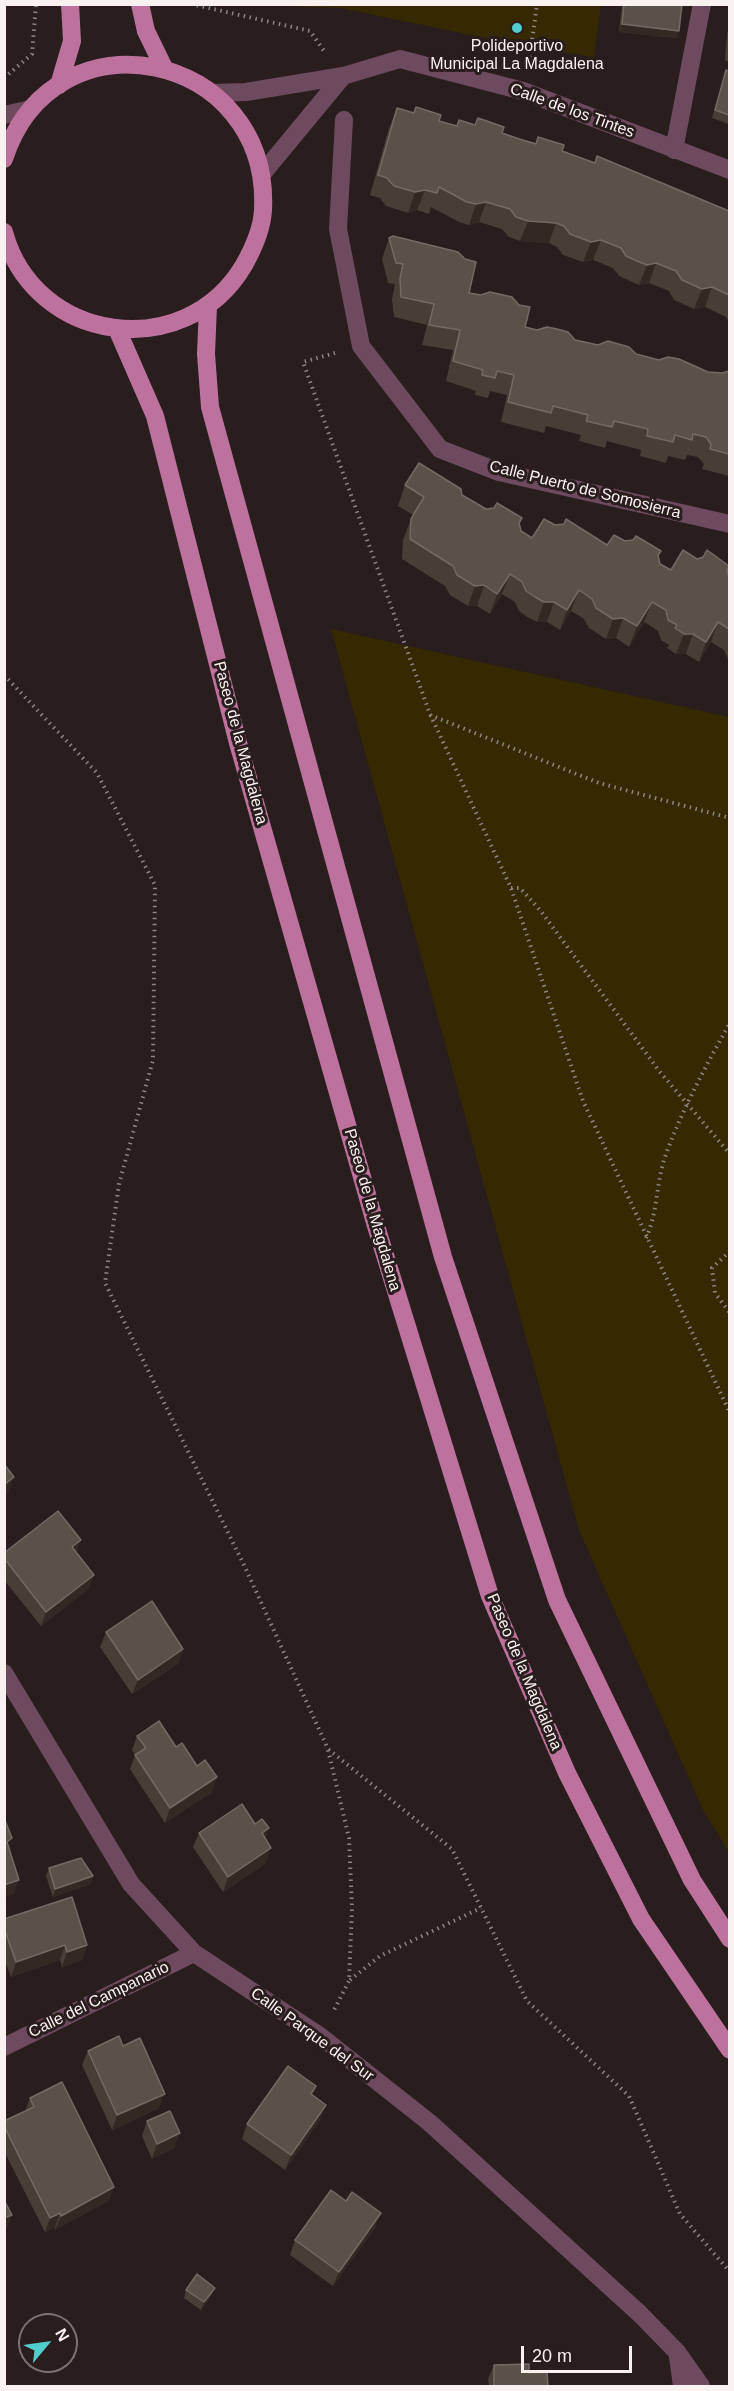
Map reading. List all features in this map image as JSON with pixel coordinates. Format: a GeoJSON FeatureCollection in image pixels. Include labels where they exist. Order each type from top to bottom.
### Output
{"type":"FeatureCollection","features":[{"type":"Feature","properties":{"kind":"main road"},"geometry":{"type":"LineString","coordinates":[[59,85],[72,41],[70,4]]}},
{"type":"Feature","properties":{"kind":"main road"},"geometry":{"type":"LineString","coordinates":[[140,4],[146,31],[164,68]]}},
{"type":"Feature","properties":{"kind":"main road"},"geometry":{"type":"LineString","coordinates":[[4,159],[11,139],[31,109],[59,85],[83,72],[109,65],[137,64],[164,68],[189,78],[213,93],[236,116],[252,144],[262,174],[263,212],[254,248],[235,279],[208,306],[180,321],[149,329],[117,329],[73,317],[36,290],[10,253],[4,232]]}},
{"type":"Feature","properties":{"kind":"main road"},"geometry":{"type":"LineString","coordinates":[[208,306],[206,354],[210,407],[443,1257],[557,1600],[692,1880],[729,1939]]}},
{"type":"Feature","properties":{"kind":"main road","name":"Paseo de la Magdalena"},"geometry":{"type":"LineString","coordinates":[[117,329],[155,416],[238,743],[376,1226],[489,1596],[567,1773],[640,1919],[729,2050]]}},
{"type":"Feature","properties":{"kind":"street"},"geometry":{"type":"LineString","coordinates":[[674,150],[702,4]]}},
{"type":"Feature","properties":{"kind":"street","name":"Calle de los Tintes"},"geometry":{"type":"LineString","coordinates":[[213,93],[246,92],[343,76],[400,59],[523,91],[729,170]]}},
{"type":"Feature","properties":{"kind":"street"},"geometry":{"type":"LineString","coordinates":[[262,174],[343,76]]}},
{"type":"Feature","properties":{"kind":"street"},"geometry":{"type":"LineString","coordinates":[[4,115],[31,109]]}},
{"type":"Feature","properties":{"kind":"street","name":"Calle Puerto de Somosierra"},"geometry":{"type":"LineString","coordinates":[[344,120],[338,229],[361,346],[440,449],[500,472],[729,525]]}},
{"type":"Feature","properties":{"kind":"street","name":"Calle Parque del Sur"},"geometry":{"type":"LineString","coordinates":[[4,1673],[131,1884],[194,1953],[320,2036],[430,2123],[640,2314],[677,2352],[701,2386]]}},
{"type":"Feature","properties":{"kind":"street","name":"Calle del Campanario"},"geometry":{"type":"LineString","coordinates":[[4,2047],[194,1953]]}},
{"type":"Feature","properties":{"kind":"street"},"geometry":{"type":"LineString","coordinates":[[677,2352],[682,2386]]}},
{"type":"Feature","properties":{"kind":"path"},"geometry":{"type":"LineString","coordinates":[[4,78],[32,54],[36,4]]}},
{"type":"Feature","properties":{"kind":"path"},"geometry":{"type":"LineString","coordinates":[[191,4],[310,31],[343,76]]}},
{"type":"Feature","properties":{"kind":"path"},"geometry":{"type":"LineString","coordinates":[[532,48],[537,4]]}},
{"type":"Feature","properties":{"kind":"path"},"geometry":{"type":"LineString","coordinates":[[361,346],[303,362],[430,714],[511,888],[583,1101],[646,1238],[728,1403],[729,1413]]}},
{"type":"Feature","properties":{"kind":"path"},"geometry":{"type":"LineString","coordinates":[[4,675],[97,773],[155,885],[153,1060],[119,1184],[105,1283],[244,1565],[328,1749],[349,1838],[352,1908],[349,1980]]}},
{"type":"Feature","properties":{"kind":"path"},"geometry":{"type":"LineString","coordinates":[[430,714],[598,783],[729,818]]}},
{"type":"Feature","properties":{"kind":"path"},"geometry":{"type":"LineString","coordinates":[[511,888],[520,888],[540,910],[660,1072],[729,1154]]}},
{"type":"Feature","properties":{"kind":"path"},"geometry":{"type":"LineString","coordinates":[[646,1238],[654,1221],[664,1158],[689,1106],[695,1086],[729,1023]]}},
{"type":"Feature","properties":{"kind":"path"},"geometry":{"type":"LineString","coordinates":[[729,1251],[712,1268],[715,1293],[729,1313]]}},
{"type":"Feature","properties":{"kind":"path"},"geometry":{"type":"LineString","coordinates":[[328,1749],[452,1849],[527,2001],[629,2096],[680,2214],[729,2272]]}},
{"type":"Feature","properties":{"kind":"path"},"geometry":{"type":"LineString","coordinates":[[320,2036],[349,1980],[380,1956],[481,1908]]}},
{"type":"Feature","properties":{"kind":"shaded area","name":"Polideportivo Municipal La Magdalena"},"geometry":{"type":"Polygon","coordinates":[[[258,5],[601,5],[594,57],[533,48],[341,8],[258,5]]]}},
{"type":"Feature","properties":{"kind":"shaded area"},"geometry":{"type":"Polygon","coordinates":[[[331,629],[729,717],[729,1852],[703,1810],[579,1530],[331,629]]]}},
{"type":"Feature","properties":{"kind":"building"},"geometry":{"type":"Polygon","coordinates":[[[624,4],[682,4],[679,31],[622,24],[624,4]]]}},
{"type":"Feature","properties":{"kind":"building"},"geometry":{"type":"Polygon","coordinates":[[[726,70],[729,71],[729,115],[715,110],[726,70]]]}},
{"type":"Feature","properties":{"kind":"building"},"geometry":{"type":"Polygon","coordinates":[[[416,107],[441,115],[439,121],[457,126],[459,120],[475,125],[478,118],[504,127],[502,133],[519,139],[536,144],[538,137],[564,145],[562,151],[595,163],[597,156],[729,211],[729,295],[712,287],[702,289],[682,280],[676,271],[656,263],[647,265],[626,256],[621,248],[601,240],[591,242],[570,234],[564,226],[556,223],[528,221],[516,217],[510,209],[486,202],[476,204],[467,202],[439,187],[437,193],[425,190],[415,192],[394,186],[387,178],[378,175],[397,108],[414,113],[416,107]]]}},
{"type":"Feature","properties":{"kind":"building"},"geometry":{"type":"Polygon","coordinates":[[[393,236],[458,252],[465,259],[476,262],[469,293],[481,295],[490,292],[512,297],[519,305],[530,307],[525,327],[537,330],[547,327],[557,329],[568,332],[575,340],[598,345],[608,341],[629,347],[636,354],[659,360],[668,357],[679,359],[708,372],[729,371],[729,454],[710,449],[711,444],[706,437],[693,434],[692,440],[675,435],[673,442],[647,436],[648,429],[614,421],[612,427],[586,421],[588,415],[553,406],[551,413],[508,402],[514,375],[497,371],[495,378],[482,375],[483,370],[453,361],[460,330],[429,325],[434,304],[401,297],[400,279],[403,264],[396,263],[389,238],[393,236]]]}},
{"type":"Feature","properties":{"kind":"building"},"geometry":{"type":"Polygon","coordinates":[[[419,463],[461,489],[462,495],[486,509],[494,508],[497,503],[522,518],[519,523],[521,531],[532,538],[544,519],[555,525],[564,524],[566,519],[607,545],[614,535],[625,541],[633,540],[636,536],[661,551],[658,555],[660,564],[671,570],[683,550],[697,559],[703,557],[707,550],[729,566],[727,571],[729,629],[718,622],[706,642],[693,634],[684,634],[675,628],[677,625],[668,620],[666,610],[652,602],[637,626],[623,618],[613,619],[596,608],[592,599],[579,590],[567,610],[554,602],[544,602],[535,597],[526,591],[522,582],[510,574],[497,594],[484,585],[475,586],[457,575],[453,566],[410,539],[411,519],[424,497],[405,485],[419,463]]]}},
{"type":"Feature","properties":{"kind":"building"},"geometry":{"type":"Polygon","coordinates":[[[4,1464],[14,1477],[4,1485],[4,1464]]]}},
{"type":"Feature","properties":{"kind":"building"},"geometry":{"type":"Polygon","coordinates":[[[58,1511],[81,1540],[72,1547],[94,1575],[46,1612],[4,1558],[4,1553],[58,1511]]]}},
{"type":"Feature","properties":{"kind":"building"},"geometry":{"type":"Polygon","coordinates":[[[152,1601],[183,1649],[138,1680],[106,1632],[152,1601]]]}},
{"type":"Feature","properties":{"kind":"building"},"geometry":{"type":"Polygon","coordinates":[[[159,1721],[176,1747],[182,1743],[197,1766],[205,1760],[217,1777],[170,1808],[135,1755],[146,1748],[137,1736],[159,1721]]]}},
{"type":"Feature","properties":{"kind":"building"},"geometry":{"type":"Polygon","coordinates":[[[242,1804],[255,1824],[262,1819],[269,1828],[262,1833],[271,1848],[228,1877],[199,1833],[242,1804]]]}},
{"type":"Feature","properties":{"kind":"building"},"geometry":{"type":"Polygon","coordinates":[[[4,1818],[12,1838],[7,1842],[19,1880],[4,1885],[4,1818]]]}},
{"type":"Feature","properties":{"kind":"building"},"geometry":{"type":"Polygon","coordinates":[[[81,1858],[93,1876],[55,1889],[49,1868],[81,1858]]]}},
{"type":"Feature","properties":{"kind":"building"},"geometry":{"type":"Polygon","coordinates":[[[72,1897],[87,1945],[67,1952],[65,1945],[16,1962],[4,1928],[4,1919],[72,1897]]]}},
{"type":"Feature","properties":{"kind":"building"},"geometry":{"type":"Polygon","coordinates":[[[119,2036],[123,2046],[140,2038],[165,2094],[117,2115],[88,2051],[119,2036]]]}},
{"type":"Feature","properties":{"kind":"building"},"geometry":{"type":"Polygon","coordinates":[[[288,2066],[316,2086],[311,2094],[326,2105],[291,2155],[247,2124],[288,2066]]]}},
{"type":"Feature","properties":{"kind":"building"},"geometry":{"type":"Polygon","coordinates":[[[62,2082],[114,2187],[61,2216],[60,2213],[50,2218],[4,2126],[4,2121],[34,2107],[30,2098],[62,2082]]]}},
{"type":"Feature","properties":{"kind":"building"},"geometry":{"type":"Polygon","coordinates":[[[170,2111],[180,2133],[157,2144],[147,2121],[170,2111]]]}},
{"type":"Feature","properties":{"kind":"building"},"geometry":{"type":"Polygon","coordinates":[[[331,2190],[346,2201],[352,2192],[381,2213],[339,2272],[295,2240],[331,2190]]]}},
{"type":"Feature","properties":{"kind":"building"},"geometry":{"type":"Polygon","coordinates":[[[4,2200],[12,2215],[4,2218],[4,2200]]]}},
{"type":"Feature","properties":{"kind":"building"},"geometry":{"type":"Polygon","coordinates":[[[197,2274],[215,2288],[204,2302],[186,2290],[197,2274]]]}},
{"type":"Feature","properties":{"kind":"building"},"geometry":{"type":"Polygon","coordinates":[[[529,2364],[529,2373],[547,2371],[548,2386],[494,2386],[494,2365],[529,2364]]]}},
{"type":"Feature","properties":{"kind":"place","name":"Polideportivo Municipal La Magdalena"},"geometry":{"type":"Point","coordinates":[517,28]}}]}
